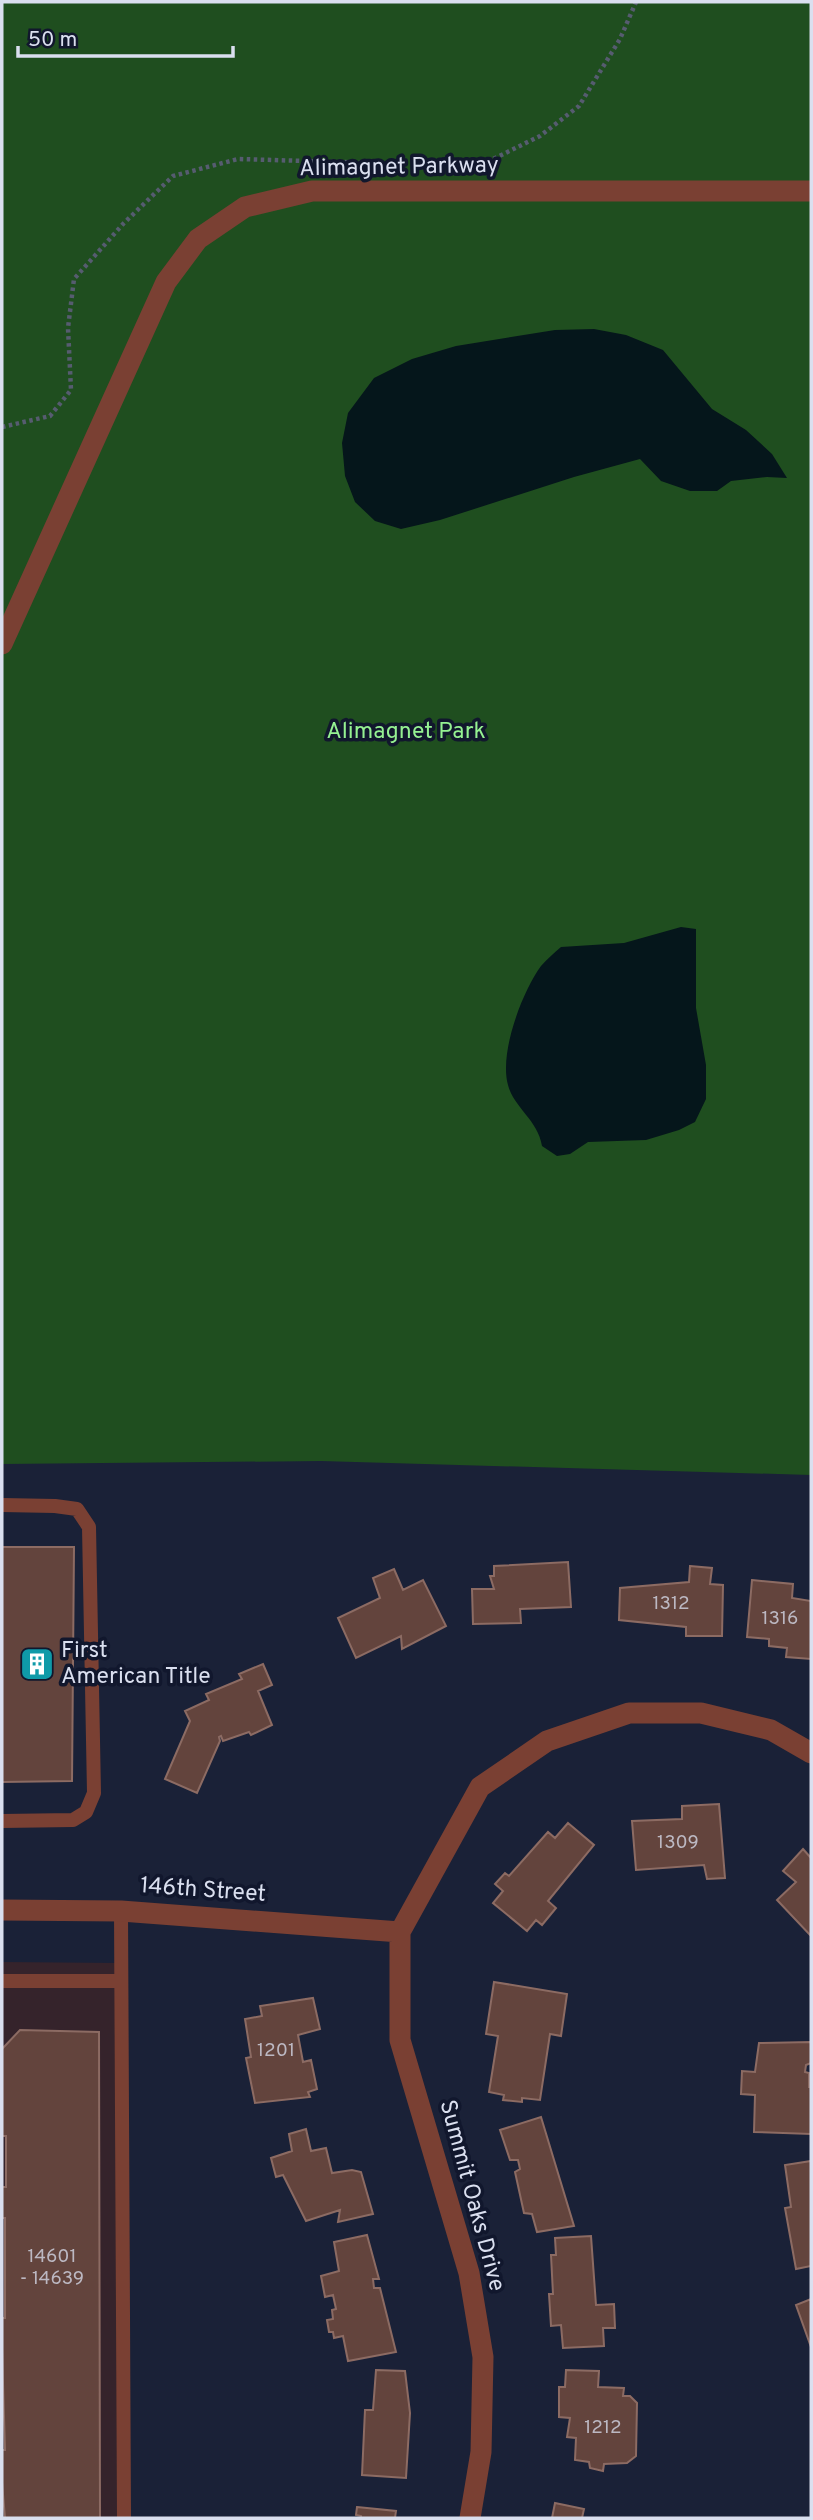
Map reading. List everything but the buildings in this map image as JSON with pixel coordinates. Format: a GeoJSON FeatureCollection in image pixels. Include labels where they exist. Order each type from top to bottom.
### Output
{"type":"FeatureCollection","features":[{"type":"Feature","properties":{"kind":"street","name":"Alimagnet Parkway"},"geometry":{"type":"LineString","coordinates":[[2,644],[166,282],[198,239],[245,206],[312,191],[811,191]]}},
{"type":"Feature","properties":{"kind":"street"},"geometry":{"type":"LineString","coordinates":[[400,1932],[480,1787],[547,1741],[629,1713],[701,1713],[771,1730],[811,1753]]}},
{"type":"Feature","properties":{"kind":"street","name":"146th Street"},"geometry":{"type":"LineString","coordinates":[[2,1910],[121,1911],[400,1932]]}},
{"type":"Feature","properties":{"kind":"street","name":"Summit Oaks Drive"},"geometry":{"type":"LineString","coordinates":[[400,1932],[400,2040],[469,2273],[483,2357],[481,2452],[470,2518]]}},
{"type":"Feature","properties":{"kind":"lane"},"geometry":{"type":"LineString","coordinates":[[2,1505],[77,1509],[89,1527],[94,1793],[86,1812],[73,1820],[2,1821]]}},
{"type":"Feature","properties":{"kind":"lane"},"geometry":{"type":"LineString","coordinates":[[121,1911],[124,2518]]}},
{"type":"Feature","properties":{"kind":"lane"},"geometry":{"type":"LineString","coordinates":[[2,1981],[121,1981]]}},
{"type":"Feature","properties":{"kind":"shaded area"},"geometry":{"type":"Polygon","coordinates":[[[594,329],[626,335],[663,350],[712,409],[746,430],[772,454],[787,478],[731,481],[717,491],[690,491],[661,481],[640,459],[440,520],[401,529],[375,521],[355,502],[345,476],[342,443],[348,413],[374,378],[412,359],[456,346],[555,330],[594,329]]]}},
{"type":"Feature","properties":{"kind":"shaded area"},"geometry":{"type":"Polygon","coordinates":[[[681,927],[696,929],[696,1008],[706,1065],[706,1099],[695,1122],[646,1140],[588,1142],[570,1154],[557,1156],[542,1146],[536,1129],[511,1093],[506,1072],[509,1040],[514,1023],[534,977],[543,963],[561,947],[624,943],[681,927]]]}},
{"type":"Feature","properties":{"kind":"shaded area"},"geometry":{"type":"Polygon","coordinates":[[[2,1962],[118,1963],[121,2518],[2,2518],[2,1962]]]}},
{"type":"Feature","properties":{"kind":"green space","name":"Alimagnet Park"},"geometry":{"type":"Polygon","coordinates":[[[2,2],[811,2],[811,1475],[321,1461],[2,1464],[2,2]]]}},
{"type":"Feature","properties":{"kind":"place","name":"First American Title"},"geometry":{"type":"Point","coordinates":[37,1664]}}]}
